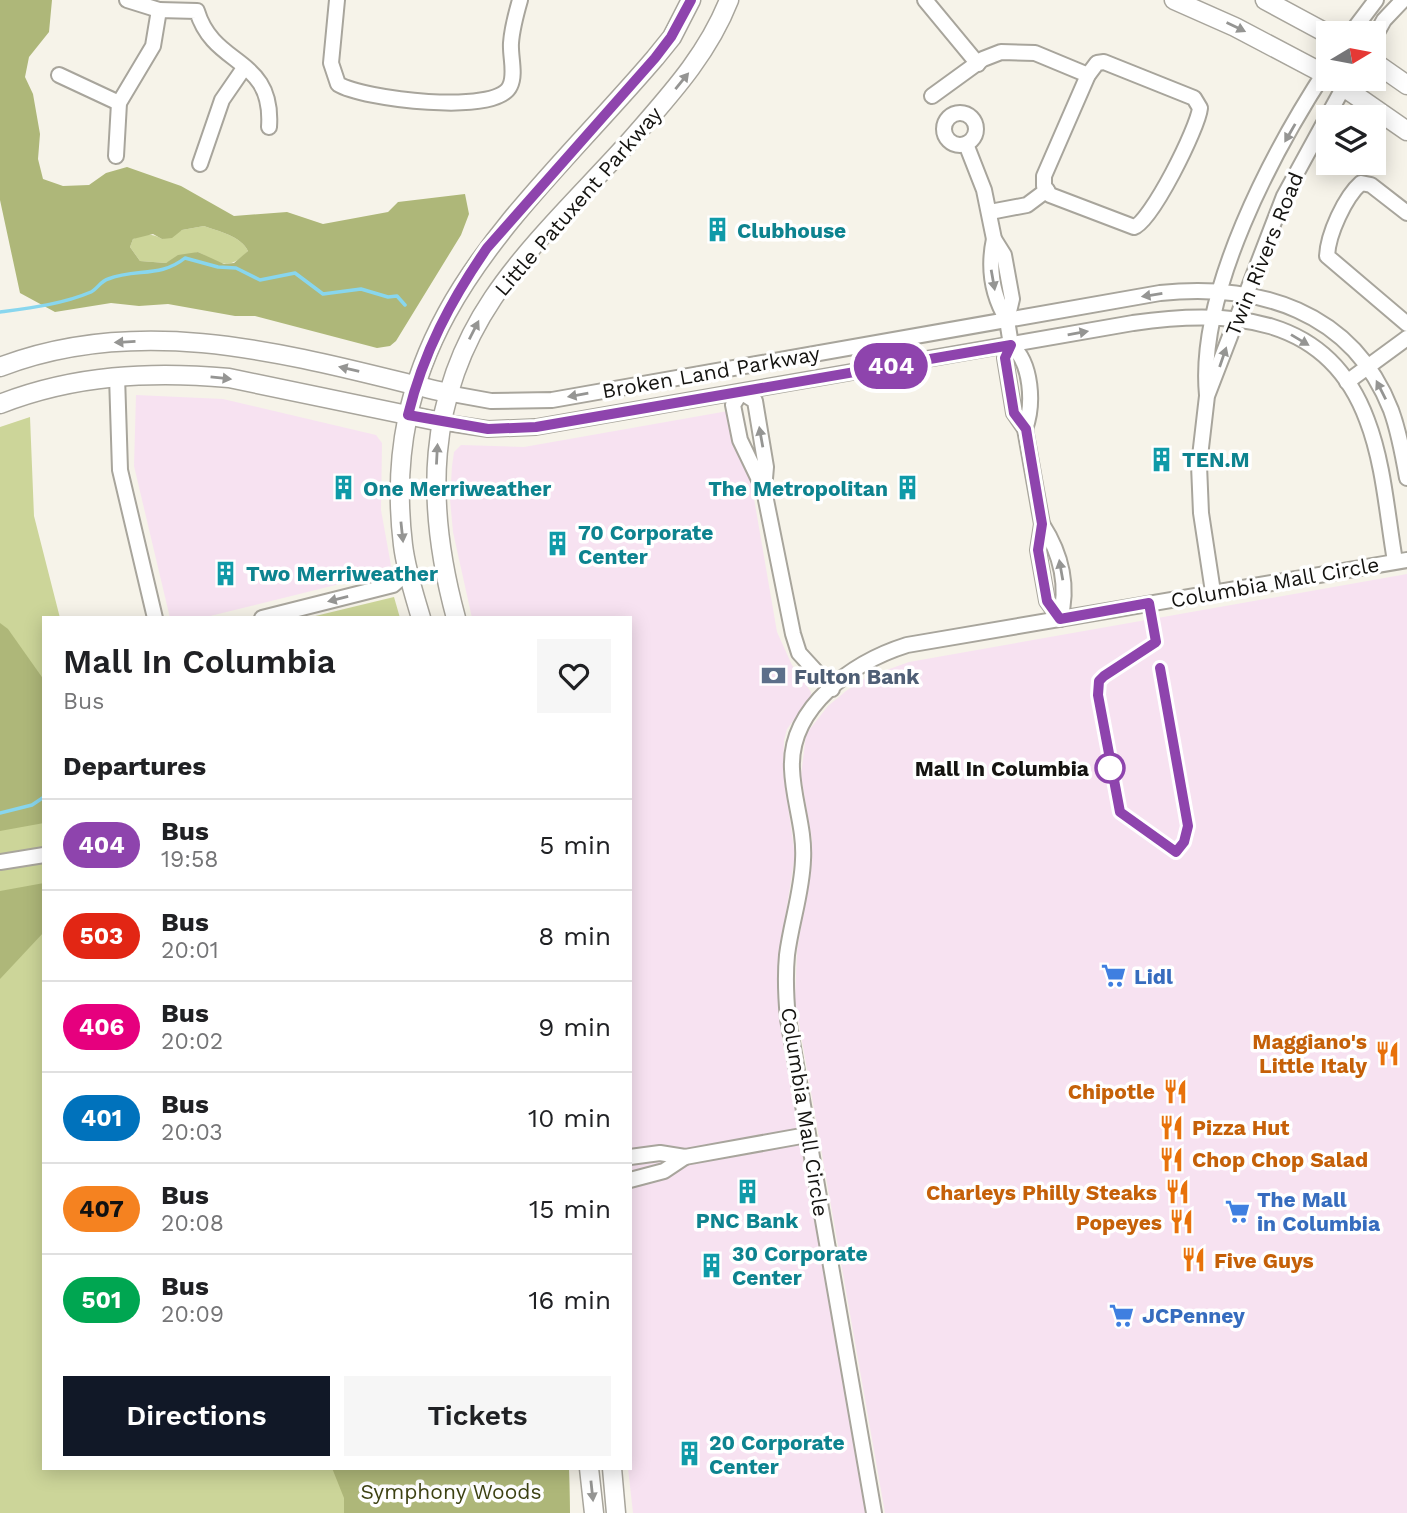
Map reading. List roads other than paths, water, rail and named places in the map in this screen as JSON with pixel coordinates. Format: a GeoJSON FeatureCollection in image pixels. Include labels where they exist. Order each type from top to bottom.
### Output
{"type":"FeatureCollection","features":[{"type":"Feature","properties":{"kind":"main road","name":"Little Patuxent Parkway"},"geometry":{"type":"LineString","coordinates":[[420,616],[408,572],[401,524],[399,476],[408,415],[416,385],[445,313],[487,248],[655,58],[671,37],[691,0]]}},
{"type":"Feature","properties":{"kind":"main road","name":"Little Patuxent Parkway"},"geometry":{"type":"LineString","coordinates":[[456,616],[439,549],[436,510],[441,422],[447,393],[475,327],[495,295],[702,55],[729,0]]}},
{"type":"Feature","properties":{"kind":"main road"},"geometry":{"type":"LineString","coordinates":[[702,55],[729,20],[739,0]]}},
{"type":"Feature","properties":{"kind":"main road"},"geometry":{"type":"LineString","coordinates":[[1174,0],[1236,27],[1316,68]]}},
{"type":"Feature","properties":{"kind":"main road"},"geometry":{"type":"LineString","coordinates":[[1265,0],[1316,28]]}},
{"type":"Feature","properties":{"kind":"main road"},"geometry":{"type":"LineString","coordinates":[[1386,70],[1407,85]]}},
{"type":"Feature","properties":{"kind":"main road"},"geometry":{"type":"LineString","coordinates":[[1353,91],[1407,131]]}},
{"type":"Feature","properties":{"kind":"main road","name":"Broken Land Parkway"},"geometry":{"type":"LineString","coordinates":[[0,367],[92,345],[196,341],[275,353],[447,393]]}},
{"type":"Feature","properties":{"kind":"main road","name":"Broken Land Parkway"},"geometry":{"type":"LineString","coordinates":[[0,404],[49,388],[117,376],[194,375],[229,378],[441,422]]}},
{"type":"Feature","properties":{"kind":"main road"},"geometry":{"type":"LineString","coordinates":[[589,1470],[594,1513]]}},
{"type":"Feature","properties":{"kind":"main road"},"geometry":{"type":"LineString","coordinates":[[612,1470],[616,1513]]}},
{"type":"Feature","properties":{"kind":"street"},"geometry":{"type":"LineString","coordinates":[[127,0],[159,10],[197,5],[210,39],[266,88],[269,127]]}},
{"type":"Feature","properties":{"kind":"street"},"geometry":{"type":"LineString","coordinates":[[337,0],[331,63],[338,84],[352,91],[427,104],[493,97],[506,92],[512,82],[511,44],[520,0]]}},
{"type":"Feature","properties":{"kind":"street"},"geometry":{"type":"LineString","coordinates":[[925,0],[978,64]]}},
{"type":"Feature","properties":{"kind":"street"},"geometry":{"type":"LineString","coordinates":[[1360,21],[1376,0]]}},
{"type":"Feature","properties":{"kind":"street"},"geometry":{"type":"LineString","coordinates":[[1383,21],[1404,0]]}},
{"type":"Feature","properties":{"kind":"street"},"geometry":{"type":"LineString","coordinates":[[116,156],[120,103],[153,46],[159,10]]}},
{"type":"Feature","properties":{"kind":"street"},"geometry":{"type":"LineString","coordinates":[[932,96],[978,64],[1001,52],[1023,51],[1088,75]]}},
{"type":"Feature","properties":{"kind":"street"},"geometry":{"type":"LineString","coordinates":[[1097,63],[1114,64],[1194,97],[1199,102],[1199,114],[1175,166],[1139,225],[1128,227],[1050,195],[1045,188],[1044,176],[1088,75],[1097,63]]}},
{"type":"Feature","properties":{"kind":"street"},"geometry":{"type":"LineString","coordinates":[[200,164],[222,100],[244,68]]}},
{"type":"Feature","properties":{"kind":"street"},"geometry":{"type":"LineString","coordinates":[[59,75],[120,103]]}},
{"type":"Feature","properties":{"kind":"street","name":"Twin Rivers Road"},"geometry":{"type":"LineString","coordinates":[[1213,592],[1201,513],[1199,465],[1207,396],[1205,371],[1212,315],[1262,185],[1325,91]]}},
{"type":"Feature","properties":{"kind":"street","name":"Twin Rivers Road"},"geometry":{"type":"LineString","coordinates":[[1207,396],[1245,293],[1328,91]]}},
{"type":"Feature","properties":{"kind":"street"},"geometry":{"type":"LineString","coordinates":[[966,144],[989,211],[994,239],[989,260],[997,303],[1007,320],[1011,345],[1023,355],[1032,410],[1026,429],[1042,524],[1056,547],[1066,598],[1060,619]]}},
{"type":"Feature","properties":{"kind":"street"},"geometry":{"type":"LineString","coordinates":[[1407,213],[1371,185],[1362,183],[1353,191],[1327,245],[1327,256],[1407,324]]}},
{"type":"Feature","properties":{"kind":"street"},"geometry":{"type":"LineString","coordinates":[[989,211],[1025,211],[1045,188]]}},
{"type":"Feature","properties":{"kind":"street"},"geometry":{"type":"LineString","coordinates":[[989,211],[1045,188]]}},
{"type":"Feature","properties":{"kind":"street","name":"Broken Land Parkway"},"geometry":{"type":"LineString","coordinates":[[447,393],[491,401],[552,400],[1160,293],[1245,293],[1293,307],[1314,318],[1351,347],[1368,367],[1391,410],[1407,478]]}},
{"type":"Feature","properties":{"kind":"street","name":"Broken Land Parkway"},"geometry":{"type":"LineString","coordinates":[[441,422],[488,429],[536,427],[1152,320],[1212,315],[1237,317],[1264,323],[1302,340],[1327,360],[1347,382],[1367,418],[1374,441],[1401,560]]}},
{"type":"Feature","properties":{"kind":"street"},"geometry":{"type":"LineString","coordinates":[[1347,382],[1407,338]]}},
{"type":"Feature","properties":{"kind":"street"},"geometry":{"type":"LineString","coordinates":[[117,376],[120,470],[155,616]]}},
{"type":"Feature","properties":{"kind":"street"},"geometry":{"type":"LineString","coordinates":[[764,490],[766,467],[755,401],[741,392],[733,405],[740,440],[764,490],[799,653],[832,689]]}},
{"type":"Feature","properties":{"kind":"street","name":"Columbia Mall Circle"},"geometry":{"type":"LineString","coordinates":[[874,1513],[788,1019],[787,957],[804,844],[792,772],[792,746],[806,716],[863,662],[907,645],[1401,560]]}},
{"type":"Feature","properties":{"kind":"street"},"geometry":{"type":"LineString","coordinates":[[270,616],[393,585],[408,572]]}},
{"type":"Feature","properties":{"kind":"street"},"geometry":{"type":"LineString","coordinates":[[2,862],[42,855]]}},
{"type":"Feature","properties":{"kind":"street"},"geometry":{"type":"LineString","coordinates":[[632,1157],[660,1153],[685,1157],[807,1135]]}},
{"type":"Feature","properties":{"kind":"street"},"geometry":{"type":"LineString","coordinates":[[632,1179],[664,1171],[685,1157]]}},
{"type":"Feature","properties":{"kind":"waterway"},"geometry":{"type":"LineString","coordinates":[[0,312],[69,300],[91,292],[108,279],[157,271],[185,258],[218,267],[236,268],[260,280],[295,273],[323,294],[361,289],[388,297],[397,296],[405,305]]}},
{"type":"Feature","properties":{"kind":"waterway"},"geometry":{"type":"LineString","coordinates":[[0,813],[32,805],[42,798]]}},
{"type":"Feature","properties":{"kind":"place","name":"Clubhouse"},"geometry":{"type":"Point","coordinates":[717,230]}},
{"type":"Feature","properties":{"kind":"place","name":"TEN.M"},"geometry":{"type":"Point","coordinates":[1162,459]}},
{"type":"Feature","properties":{"kind":"place","name":"One Merriweather"},"geometry":{"type":"Point","coordinates":[343,488]}},
{"type":"Feature","properties":{"kind":"place","name":"The Metropolitan"},"geometry":{"type":"Point","coordinates":[908,488]}},
{"type":"Feature","properties":{"kind":"place","name":"70 Corporate Center"},"geometry":{"type":"Point","coordinates":[558,544]}},
{"type":"Feature","properties":{"kind":"place","name":"Two Merriweather"},"geometry":{"type":"Point","coordinates":[226,573]}},
{"type":"Feature","properties":{"kind":"place","name":"Fulton Bank"},"geometry":{"type":"Point","coordinates":[774,676]}},
{"type":"Feature","properties":{"kind":"place","name":"Mall In Columbia"},"geometry":{"type":"Point","coordinates":[1110,768]}},
{"type":"Feature","properties":{"kind":"place","name":"Lidl"},"geometry":{"type":"Point","coordinates":[1114,976]}},
{"type":"Feature","properties":{"kind":"place","name":"Maggiano's Little Italy"},"geometry":{"type":"Point","coordinates":[1387,1053]}},
{"type":"Feature","properties":{"kind":"place","name":"Chipotle"},"geometry":{"type":"Point","coordinates":[1175,1091]}},
{"type":"Feature","properties":{"kind":"place","name":"Pizza Hut"},"geometry":{"type":"Point","coordinates":[1172,1127]}},
{"type":"Feature","properties":{"kind":"place","name":"Chop Chop Salad"},"geometry":{"type":"Point","coordinates":[1172,1159]}},
{"type":"Feature","properties":{"kind":"place","name":"PNC Bank"},"geometry":{"type":"Point","coordinates":[747,1191]}},
{"type":"Feature","properties":{"kind":"place","name":"Charleys Philly Steaks"},"geometry":{"type":"Point","coordinates":[1177,1192]}},
{"type":"Feature","properties":{"kind":"place","name":"The Mall in Columbia"},"geometry":{"type":"Point","coordinates":[1237,1211]}},
{"type":"Feature","properties":{"kind":"place","name":"Popeyes"},"geometry":{"type":"Point","coordinates":[1182,1222]}},
{"type":"Feature","properties":{"kind":"place","name":"Five Guys"},"geometry":{"type":"Point","coordinates":[1194,1260]}},
{"type":"Feature","properties":{"kind":"place","name":"30 Corporate Center"},"geometry":{"type":"Point","coordinates":[712,1265]}},
{"type":"Feature","properties":{"kind":"place","name":"JCPenney"},"geometry":{"type":"Point","coordinates":[1122,1315]}},
{"type":"Feature","properties":{"kind":"place","name":"20 Corporate Center"},"geometry":{"type":"Point","coordinates":[689,1454]}},
{"type":"Feature","properties":{"kind":"park label","name":"Symphony Woods"},"geometry":{"type":"Point","coordinates":[451,1491]}}]}
